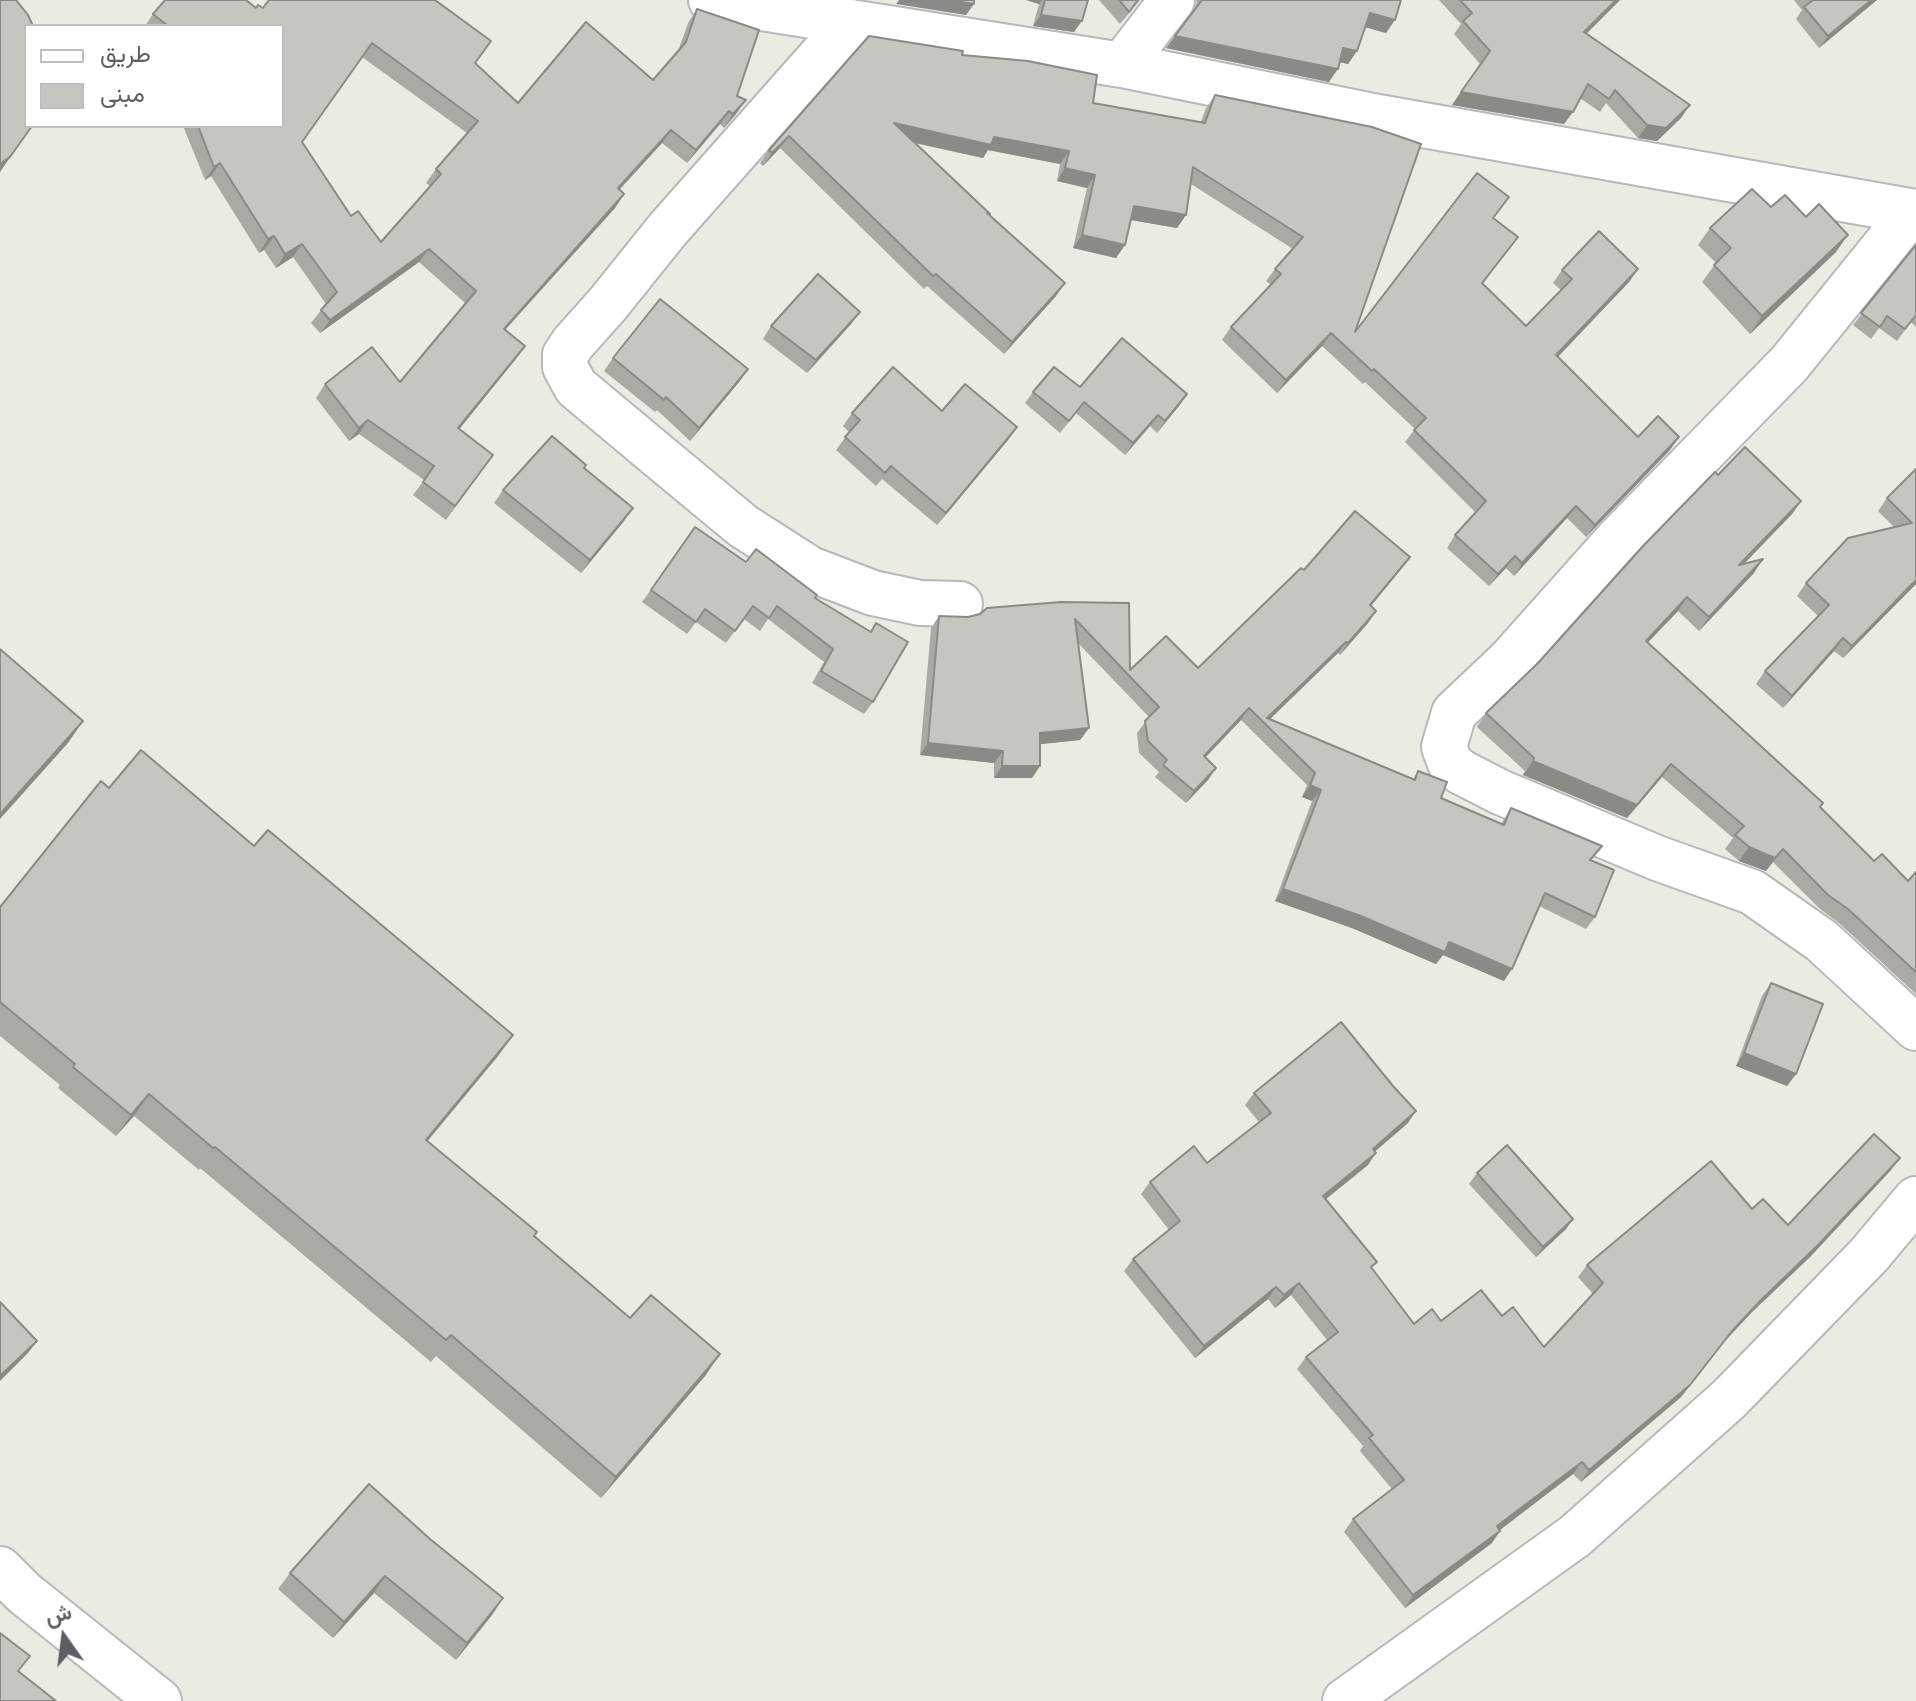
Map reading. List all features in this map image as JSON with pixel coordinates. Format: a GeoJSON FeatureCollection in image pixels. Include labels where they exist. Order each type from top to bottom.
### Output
{"type":"FeatureCollection","features":[{"type":"Feature","properties":{"kind":"street"},"geometry":{"type":"LineString","coordinates":[[711,0],[1122,65],[1378,117],[1914,212],[1789,364],[1617,540],[1510,660],[1454,713],[1444,747],[1450,763],[1461,772],[1500,792],[1657,858],[1752,892],[1822,941],[1916,1028]]}},
{"type":"Feature","properties":{"kind":"street"},"geometry":{"type":"LineString","coordinates":[[1122,65],[1172,0]]}},
{"type":"Feature","properties":{"kind":"street"},"geometry":{"type":"LineString","coordinates":[[851,22],[668,229],[573,343],[565,355],[565,367],[576,387],[743,526],[810,569],[873,593],[920,603],[960,604]]}},
{"type":"Feature","properties":{"kind":"street"},"geometry":{"type":"LineString","coordinates":[[1345,1701],[1575,1536],[1729,1399],[1869,1255],[1916,1199]]}},
{"type":"Feature","properties":{"kind":"street"},"geometry":{"type":"LineString","coordinates":[[0,1569],[24,1593],[159,1701]]}},
{"type":"Feature","properties":{"kind":"building"},"geometry":{"type":"Polygon","coordinates":[[[0,0],[16,0],[32,24],[24,24],[24,128],[31,128],[10,157],[0,164],[0,0]]]}},
{"type":"Feature","properties":{"kind":"building"},"geometry":{"type":"Polygon","coordinates":[[[165,0],[246,0],[256,8],[258,5],[263,8],[269,0],[435,0],[491,41],[475,63],[518,103],[586,22],[653,80],[686,42],[697,9],[759,30],[737,96],[746,100],[733,114],[729,111],[696,150],[671,130],[618,188],[624,194],[504,329],[525,346],[458,428],[493,455],[455,506],[423,482],[434,466],[368,420],[359,428],[325,384],[372,347],[400,382],[476,291],[429,249],[330,320],[321,310],[337,292],[302,244],[285,254],[274,236],[268,239],[220,163],[214,167],[199,128],[284,128],[284,24],[166,24],[153,14],[165,0]],[[372,43],[302,142],[351,216],[358,211],[381,242],[441,174],[436,169],[478,121],[372,43]]]}},
{"type":"Feature","properties":{"kind":"building"},"geometry":{"type":"Polygon","coordinates":[[[949,0],[974,0],[974,4],[949,0]]]}},
{"type":"Feature","properties":{"kind":"building"},"geometry":{"type":"Polygon","coordinates":[[[1045,0],[1088,0],[1082,21],[1041,15],[1045,0]]]}},
{"type":"Feature","properties":{"kind":"building"},"geometry":{"type":"Polygon","coordinates":[[[1119,0],[1138,0],[1129,12],[1119,0]]]}},
{"type":"Feature","properties":{"kind":"building"},"geometry":{"type":"Polygon","coordinates":[[[1202,0],[1401,0],[1395,20],[1370,13],[1357,51],[1343,48],[1338,69],[1175,36],[1202,0]]]}},
{"type":"Feature","properties":{"kind":"building"},"geometry":{"type":"Polygon","coordinates":[[[1460,0],[1616,0],[1584,32],[1690,105],[1666,128],[1647,125],[1615,90],[1609,99],[1588,84],[1573,112],[1461,92],[1490,51],[1463,21],[1472,13],[1460,0]]]}},
{"type":"Feature","properties":{"kind":"building"},"geometry":{"type":"Polygon","coordinates":[[[1813,0],[1871,0],[1828,36],[1804,7],[1813,0]]]}},
{"type":"Feature","properties":{"kind":"building"},"geometry":{"type":"Polygon","coordinates":[[[869,36],[963,51],[962,55],[1028,61],[1097,75],[1093,103],[1205,123],[1215,95],[1372,127],[1421,144],[1355,332],[1477,173],[1509,197],[1493,218],[1518,237],[1482,283],[1526,326],[1572,279],[1562,270],[1599,231],[1638,269],[1556,355],[1638,437],[1658,416],[1679,437],[1595,525],[1576,506],[1522,563],[1515,556],[1498,574],[1455,535],[1486,501],[1414,430],[1426,418],[1374,369],[1372,371],[1331,333],[1286,380],[1231,327],[1281,274],[1275,269],[1303,237],[1193,167],[1186,215],[1134,206],[1125,245],[1082,235],[1095,175],[1065,168],[1069,151],[994,137],[991,145],[894,123],[1065,283],[1012,342],[936,274],[933,276],[789,136],[772,153],[769,150],[869,36]]]}},
{"type":"Feature","properties":{"kind":"building"},"geometry":{"type":"Polygon","coordinates":[[[1752,189],[1771,207],[1785,195],[1806,217],[1819,204],[1848,235],[1762,316],[1714,265],[1731,248],[1710,228],[1752,189]]]}},
{"type":"Feature","properties":{"kind":"building"},"geometry":{"type":"Polygon","coordinates":[[[1916,245],[1916,315],[1905,329],[1887,316],[1880,327],[1861,313],[1916,245]]]}},
{"type":"Feature","properties":{"kind":"building"},"geometry":{"type":"Polygon","coordinates":[[[818,274],[860,312],[816,360],[771,326],[818,274]]]}},
{"type":"Feature","properties":{"kind":"building"},"geometry":{"type":"Polygon","coordinates":[[[660,299],[748,369],[699,428],[666,397],[664,400],[613,358],[660,299]]]}},
{"type":"Feature","properties":{"kind":"building"},"geometry":{"type":"Polygon","coordinates":[[[1122,338],[1187,394],[1165,421],[1158,415],[1133,443],[1084,402],[1069,421],[1033,392],[1054,367],[1080,387],[1122,338]]]}},
{"type":"Feature","properties":{"kind":"building"},"geometry":{"type":"Polygon","coordinates":[[[893,367],[942,411],[965,384],[1017,427],[946,513],[891,466],[885,473],[845,437],[860,420],[852,413],[893,367]]]}},
{"type":"Feature","properties":{"kind":"building"},"geometry":{"type":"Polygon","coordinates":[[[552,436],[586,465],[584,468],[633,508],[590,560],[503,490],[552,436]]]}},
{"type":"Feature","properties":{"kind":"building"},"geometry":{"type":"Polygon","coordinates":[[[1745,447],[1801,501],[1739,565],[1763,559],[1709,617],[1687,597],[1646,641],[1823,803],[1820,807],[1874,861],[1882,854],[1908,881],[1916,872],[1916,972],[1848,909],[1828,895],[1783,849],[1775,858],[1749,847],[1735,835],[1744,826],[1671,764],[1637,805],[1533,761],[1534,758],[1486,713],[1538,663],[1645,544],[1715,472],[1718,475],[1745,447]]]}},
{"type":"Feature","properties":{"kind":"building"},"geometry":{"type":"Polygon","coordinates":[[[1916,469],[1916,580],[1852,646],[1843,638],[1792,696],[1765,671],[1829,605],[1806,583],[1848,538],[1912,523],[1887,498],[1916,469]]]}},
{"type":"Feature","properties":{"kind":"building"},"geometry":{"type":"Polygon","coordinates":[[[1355,511],[1410,557],[1370,605],[1376,611],[1348,643],[1267,718],[1415,780],[1418,771],[1447,782],[1441,798],[1504,825],[1511,808],[1602,846],[1590,860],[1614,870],[1595,917],[1545,893],[1512,969],[1449,942],[1445,952],[1361,916],[1283,889],[1321,790],[1310,785],[1315,773],[1249,708],[1204,756],[1216,768],[1194,791],[1163,765],[1167,760],[1148,741],[1145,721],[1159,707],[1075,619],[1089,728],[1040,733],[1040,766],[1002,766],[1003,751],[928,743],[939,616],[968,617],[980,614],[987,608],[1061,602],[1129,603],[1130,670],[1166,636],[1198,668],[1301,568],[1304,570],[1355,511]]]}},
{"type":"Feature","properties":{"kind":"building"},"geometry":{"type":"Polygon","coordinates":[[[695,527],[746,562],[756,549],[817,595],[815,598],[871,632],[876,623],[908,642],[873,702],[821,671],[833,649],[777,606],[769,618],[753,606],[735,631],[705,609],[696,622],[651,590],[695,527]]]}},
{"type":"Feature","properties":{"kind":"building"},"geometry":{"type":"Polygon","coordinates":[[[0,649],[83,721],[0,814],[0,649]]]}},
{"type":"Feature","properties":{"kind":"building"},"geometry":{"type":"Polygon","coordinates":[[[141,750],[254,846],[268,830],[513,1035],[426,1140],[537,1232],[534,1236],[630,1318],[651,1295],[720,1354],[616,1477],[451,1335],[446,1340],[149,1094],[131,1115],[0,1002],[0,907],[101,781],[109,788],[141,750]]]}},
{"type":"Feature","properties":{"kind":"building"},"geometry":{"type":"Polygon","coordinates":[[[1771,983],[1823,1004],[1796,1074],[1744,1053],[1771,983]]]}},
{"type":"Feature","properties":{"kind":"building"},"geometry":{"type":"Polygon","coordinates":[[[1341,1022],[1416,1111],[1373,1149],[1376,1153],[1323,1196],[1377,1262],[1371,1267],[1414,1324],[1432,1309],[1441,1321],[1481,1290],[1502,1316],[1513,1307],[1544,1347],[1603,1283],[1587,1265],[1711,1161],[1752,1209],[1763,1199],[1788,1225],[1874,1134],[1900,1158],[1732,1331],[1690,1385],[1589,1470],[1582,1462],[1497,1526],[1500,1531],[1413,1595],[1353,1519],[1404,1480],[1369,1438],[1373,1435],[1306,1357],[1338,1332],[1299,1283],[1284,1295],[1276,1287],[1204,1346],[1133,1259],[1180,1221],[1150,1182],[1194,1146],[1207,1163],[1271,1113],[1254,1093],[1341,1022]]]}},
{"type":"Feature","properties":{"kind":"building"},"geometry":{"type":"Polygon","coordinates":[[[1507,1145],[1573,1219],[1543,1247],[1477,1173],[1507,1145]]]}},
{"type":"Feature","properties":{"kind":"building"},"geometry":{"type":"Polygon","coordinates":[[[0,1302],[37,1341],[0,1376],[0,1302]]]}},
{"type":"Feature","properties":{"kind":"building"},"geometry":{"type":"Polygon","coordinates":[[[369,1484],[503,1598],[467,1643],[385,1576],[344,1622],[290,1573],[369,1484]]]}},
{"type":"Feature","properties":{"kind":"building"},"geometry":{"type":"Polygon","coordinates":[[[0,1633],[30,1656],[18,1671],[56,1701],[0,1701],[0,1633]]]}}]}
